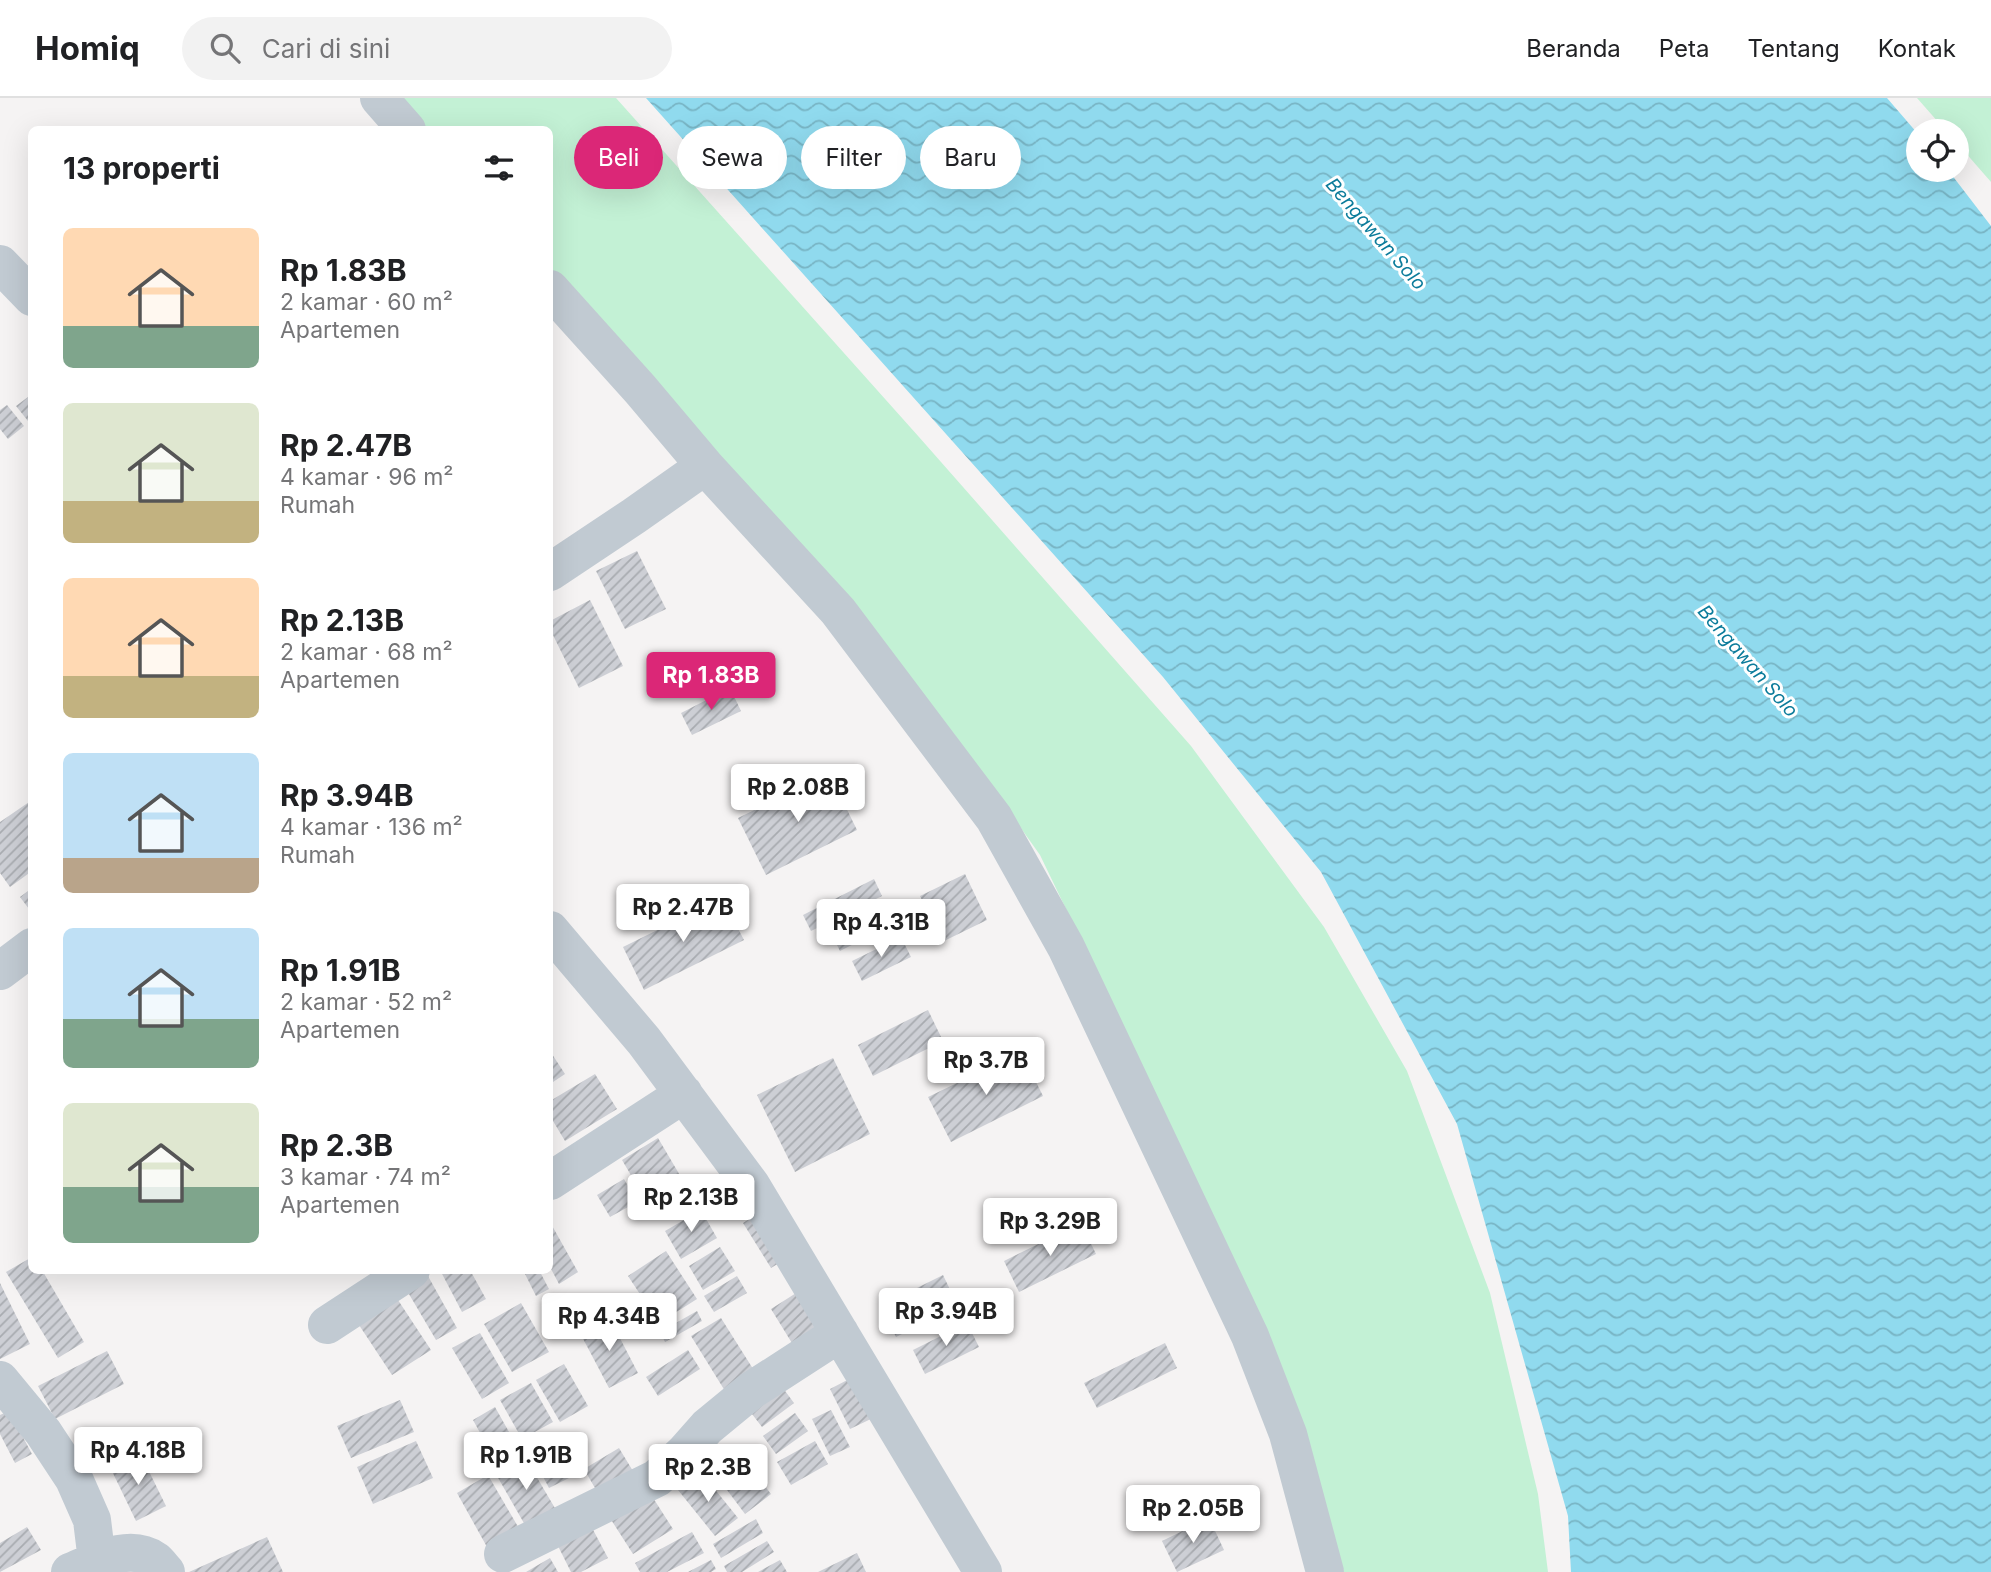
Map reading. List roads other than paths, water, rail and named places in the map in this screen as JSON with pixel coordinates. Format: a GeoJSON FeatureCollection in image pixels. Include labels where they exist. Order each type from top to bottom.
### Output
{"type":"FeatureCollection","features":[{"type":"Feature","properties":{"kind":"street"},"geometry":{"type":"LineString","coordinates":[[379,98],[404,126]]}},
{"type":"Feature","properties":{"kind":"street"},"geometry":{"type":"LineString","coordinates":[[0,264],[28,293]]}},
{"type":"Feature","properties":{"kind":"street"},"geometry":{"type":"LineString","coordinates":[[553,292],[705,466],[838,611],[994,818],[1066,947],[1250,1336],[1288,1434],[1325,1572]]}},
{"type":"Feature","properties":{"kind":"street"},"geometry":{"type":"LineString","coordinates":[[553,570],[705,466]]}},
{"type":"Feature","properties":{"kind":"street"},"geometry":{"type":"LineString","coordinates":[[553,934],[644,1041],[751,1185],[983,1572]]}},
{"type":"Feature","properties":{"kind":"street"},"geometry":{"type":"LineString","coordinates":[[0,971],[28,950]]}},
{"type":"Feature","properties":{"kind":"street"},"geometry":{"type":"LineString","coordinates":[[553,1179],[684,1094]]}},
{"type":"Feature","properties":{"kind":"street"},"geometry":{"type":"LineString","coordinates":[[327,1325],[405,1274]]}},
{"type":"Feature","properties":{"kind":"street"},"geometry":{"type":"LineString","coordinates":[[503,1554],[657,1478],[684,1453],[706,1427],[752,1390],[840,1333]]}},
{"type":"Feature","properties":{"kind":"street"},"geometry":{"type":"LineString","coordinates":[[0,1380],[43,1432],[74,1479],[92,1520],[83,1566]]}},
{"type":"Feature","properties":{"kind":"street"},"geometry":{"type":"LineString","coordinates":[[83,1566],[117,1554],[136,1552],[155,1560],[166,1572]]}},
{"type":"Feature","properties":{"kind":"water","name":"Bengawan Solo"},"geometry":{"type":"Polygon","coordinates":[[[646,98],[1887,98],[1906,120],[1906,182],[1957,182],[1991,226],[1991,1572],[1571,1572],[1568,1516],[1457,1124],[1321,872],[1163,677],[727,189],[787,189],[787,126],[677,126],[677,133],[646,98]]]}}]}
